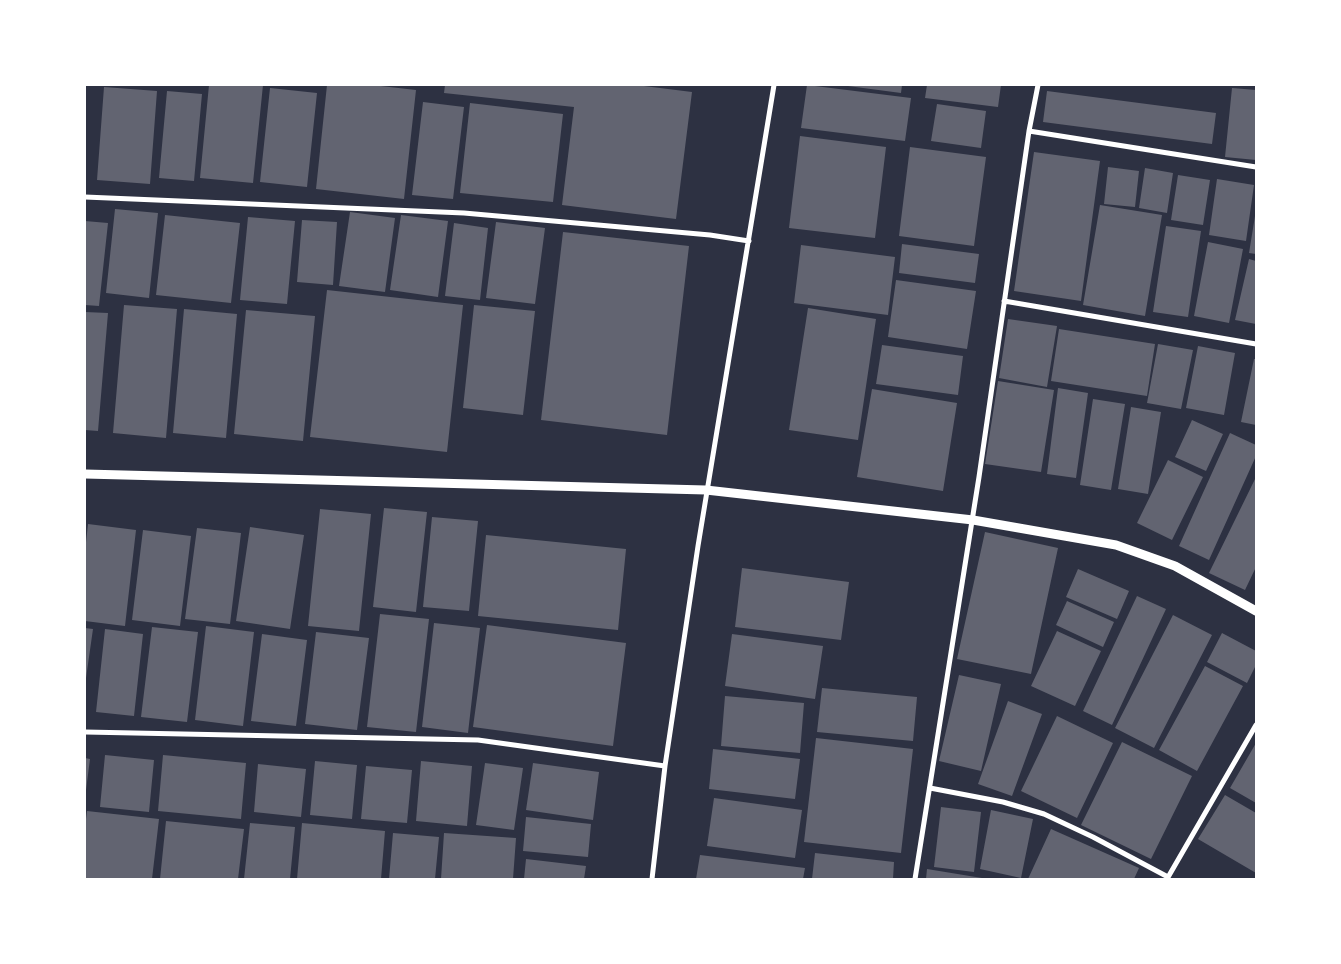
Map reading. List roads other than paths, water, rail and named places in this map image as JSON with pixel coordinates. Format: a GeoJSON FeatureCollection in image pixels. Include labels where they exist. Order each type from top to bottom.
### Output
{"type":"FeatureCollection","features":[{"type":"Feature","properties":{"kind":"street"},"geometry":{"type":"LineString","coordinates":[[652,879],[665,766],[706,490],[713,458],[774,85]]}},
{"type":"Feature","properties":{"kind":"street"},"geometry":{"type":"LineString","coordinates":[[915,879],[973,520],[1004,301],[1038,85]]}},
{"type":"Feature","properties":{"kind":"street"},"geometry":{"type":"LineString","coordinates":[[1030,131],[1256,167]]}},
{"type":"Feature","properties":{"kind":"street"},"geometry":{"type":"LineString","coordinates":[[85,197],[464,213],[700,234],[749,241]]}},
{"type":"Feature","properties":{"kind":"street"},"geometry":{"type":"LineString","coordinates":[[1004,301],[1256,344]]}},
{"type":"Feature","properties":{"kind":"street"},"geometry":{"type":"LineString","coordinates":[[85,474],[706,490],[973,520],[1116,545],[1174,566],[1256,611]]}},
{"type":"Feature","properties":{"kind":"street"},"geometry":{"type":"LineString","coordinates":[[930,788],[1003,802],[1044,814],[1093,837],[1167,878],[1256,725]]}},
{"type":"Feature","properties":{"kind":"street"},"geometry":{"type":"LineString","coordinates":[[85,732],[478,740],[665,766]]}}]}
